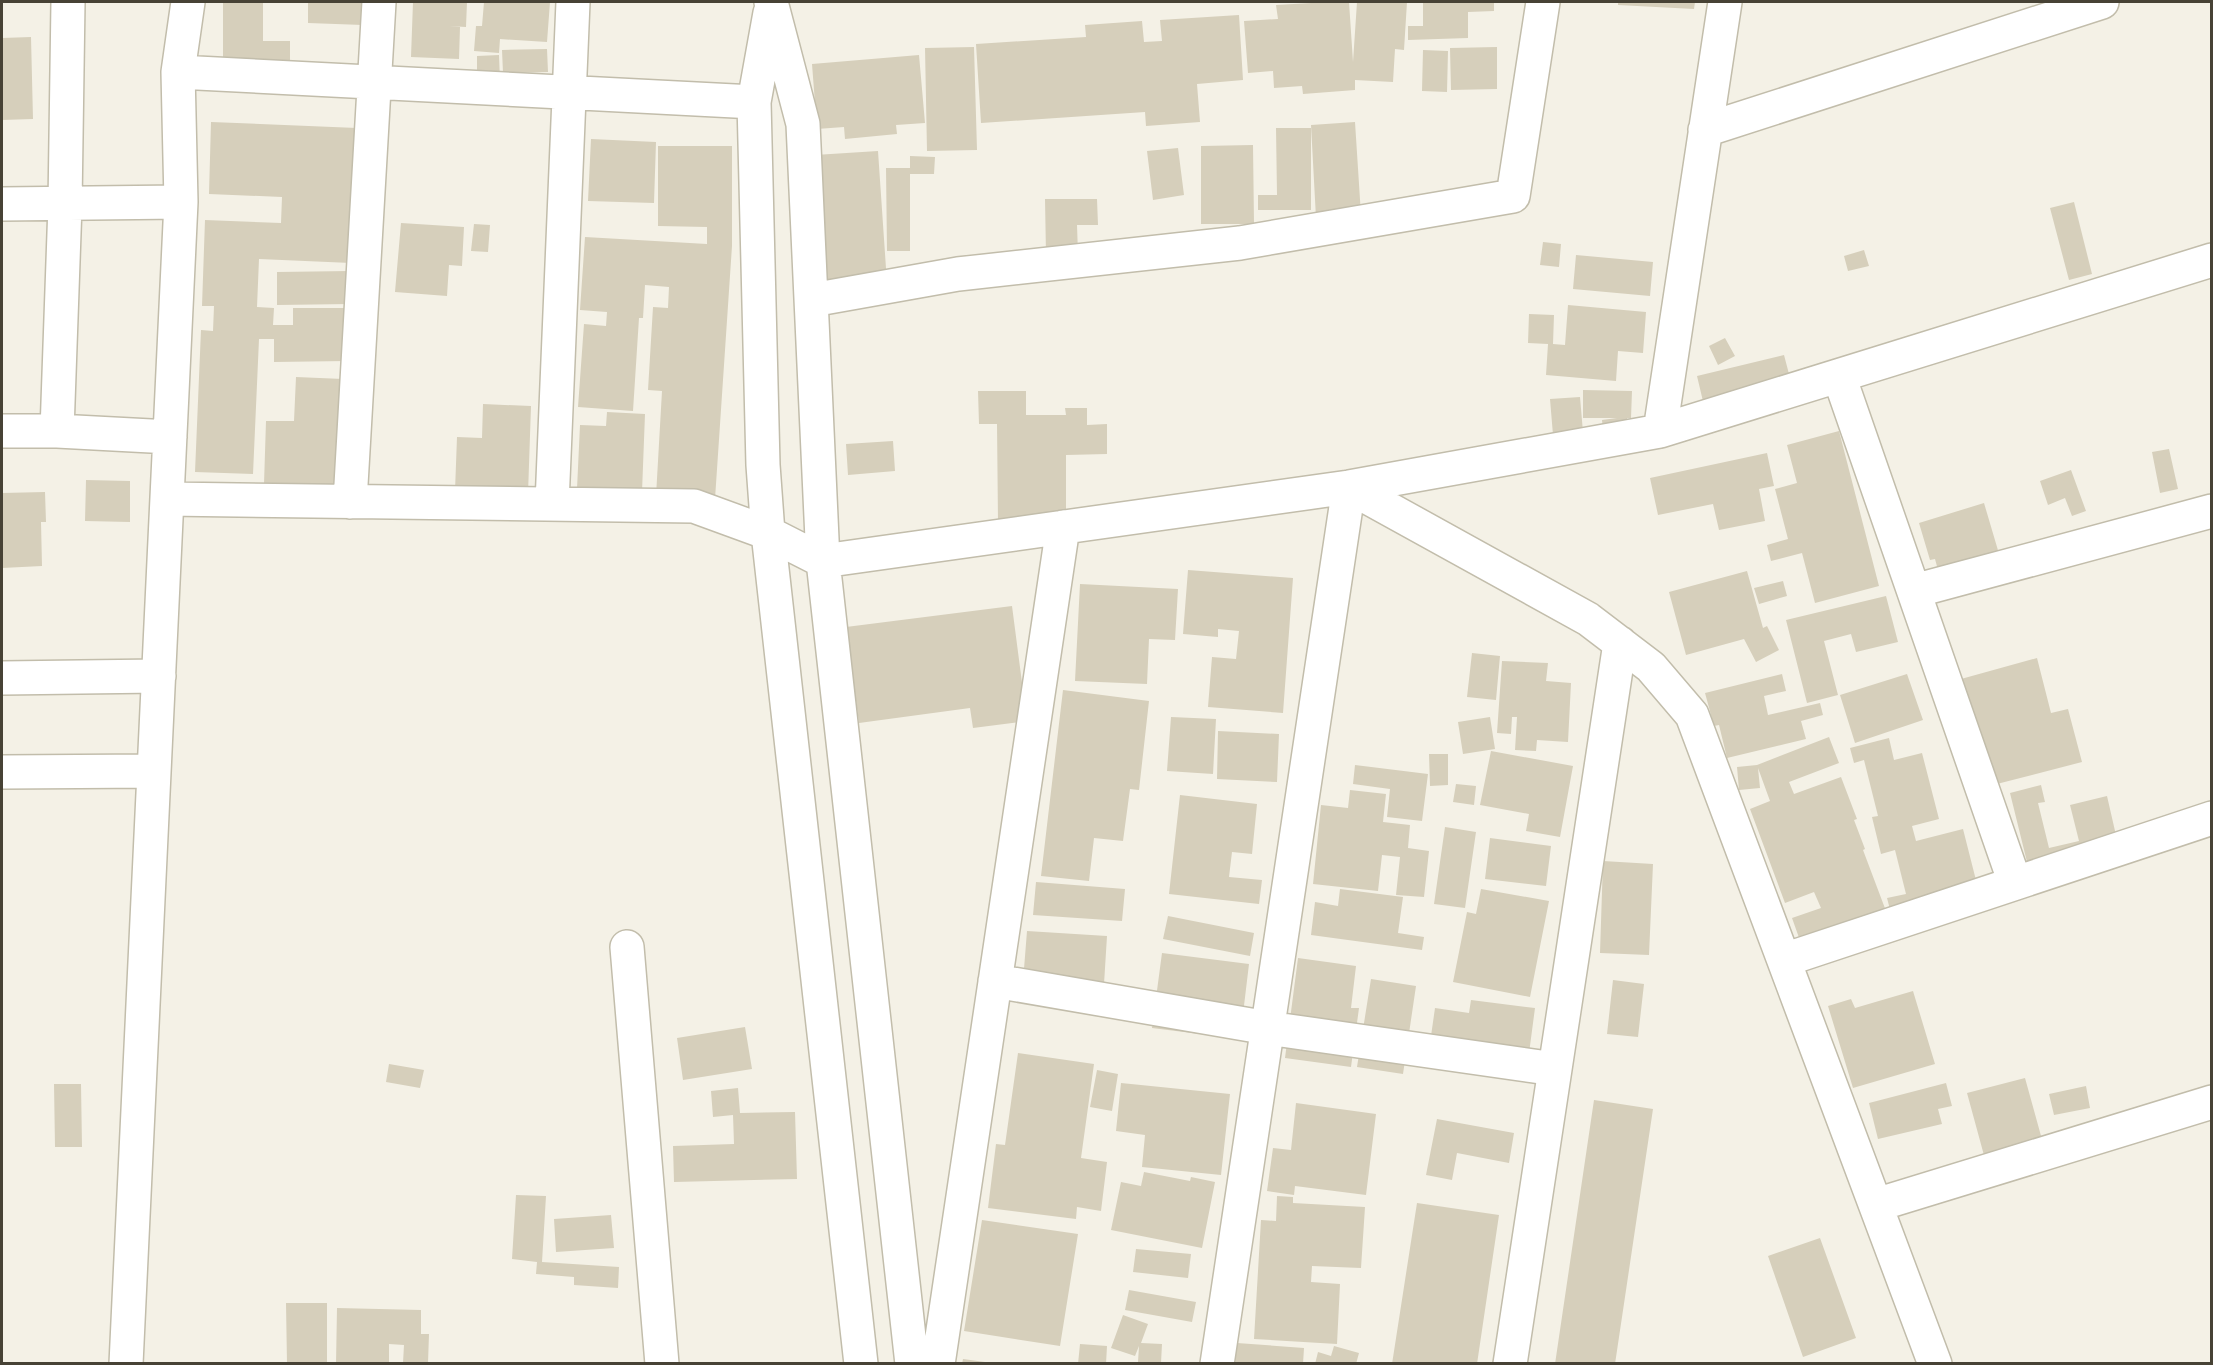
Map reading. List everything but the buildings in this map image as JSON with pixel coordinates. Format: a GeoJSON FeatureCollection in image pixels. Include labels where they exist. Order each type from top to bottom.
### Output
{"type":"FeatureCollection","features":[{"type":"Feature","properties":{"kind":"street"},"geometry":{"type":"LineString","coordinates":[[57,431],[65,205],[68,2]]}},
{"type":"Feature","properties":{"kind":"street"},"geometry":{"type":"LineString","coordinates":[[126,1364],[181,202],[178,72],[188,2]]}},
{"type":"Feature","properties":{"kind":"street"},"geometry":{"type":"LineString","coordinates":[[350,502],[379,2]]}},
{"type":"Feature","properties":{"kind":"street"},"geometry":{"type":"LineString","coordinates":[[552,504],[573,2]]}},
{"type":"Feature","properties":{"kind":"street"},"geometry":{"type":"LineString","coordinates":[[773,2],[803,124],[823,561],[912,1364]]}},
{"type":"Feature","properties":{"kind":"street"},"geometry":{"type":"LineString","coordinates":[[773,2],[754,102],[763,465],[768,533],[861,1364]]}},
{"type":"Feature","properties":{"kind":"street"},"geometry":{"type":"LineString","coordinates":[[812,300],[958,274],[1240,243],[1513,196],[1543,2]]}},
{"type":"Feature","properties":{"kind":"street"},"geometry":{"type":"LineString","coordinates":[[1660,431],[1725,2]]}},
{"type":"Feature","properties":{"kind":"street"},"geometry":{"type":"LineString","coordinates":[[1705,130],[2102,2]]}},
{"type":"Feature","properties":{"kind":"street"},"geometry":{"type":"LineString","coordinates":[[178,72],[754,102]]}},
{"type":"Feature","properties":{"kind":"street"},"geometry":{"type":"LineString","coordinates":[[2,204],[181,202]]}},
{"type":"Feature","properties":{"kind":"street"},"geometry":{"type":"LineString","coordinates":[[167,500],[694,506],[768,533],[823,561],[1349,487],[1660,431],[2211,260]]}},
{"type":"Feature","properties":{"kind":"street"},"geometry":{"type":"LineString","coordinates":[[1839,376],[2014,883]]}},
{"type":"Feature","properties":{"kind":"street"},"geometry":{"type":"LineString","coordinates":[[2,431],[57,431],[170,437]]}},
{"type":"Feature","properties":{"kind":"street"},"geometry":{"type":"LineString","coordinates":[[1349,487],[1588,619],[1651,667],[1692,715],[1935,1364]]}},
{"type":"Feature","properties":{"kind":"street"},"geometry":{"type":"LineString","coordinates":[[1217,1364],[1349,487]]}},
{"type":"Feature","properties":{"kind":"street"},"geometry":{"type":"LineString","coordinates":[[1914,591],[2211,511]]}},
{"type":"Feature","properties":{"kind":"street"},"geometry":{"type":"LineString","coordinates":[[938,1364],[1063,527]]}},
{"type":"Feature","properties":{"kind":"street"},"geometry":{"type":"LineString","coordinates":[[1510,1364],[1620,643]]}},
{"type":"Feature","properties":{"kind":"street"},"geometry":{"type":"LineString","coordinates":[[2,678],[159,676]]}},
{"type":"Feature","properties":{"kind":"street"},"geometry":{"type":"LineString","coordinates":[[2,772],[154,771]]}},
{"type":"Feature","properties":{"kind":"street"},"geometry":{"type":"LineString","coordinates":[[1784,960],[2211,818]]}},
{"type":"Feature","properties":{"kind":"street"},"geometry":{"type":"LineString","coordinates":[[627,947],[662,1364]]}},
{"type":"Feature","properties":{"kind":"street"},"geometry":{"type":"LineString","coordinates":[[995,981],[1268,1028],[1555,1070]]}},
{"type":"Feature","properties":{"kind":"street"},"geometry":{"type":"LineString","coordinates":[[1876,1205],[2211,1102]]}}]}
